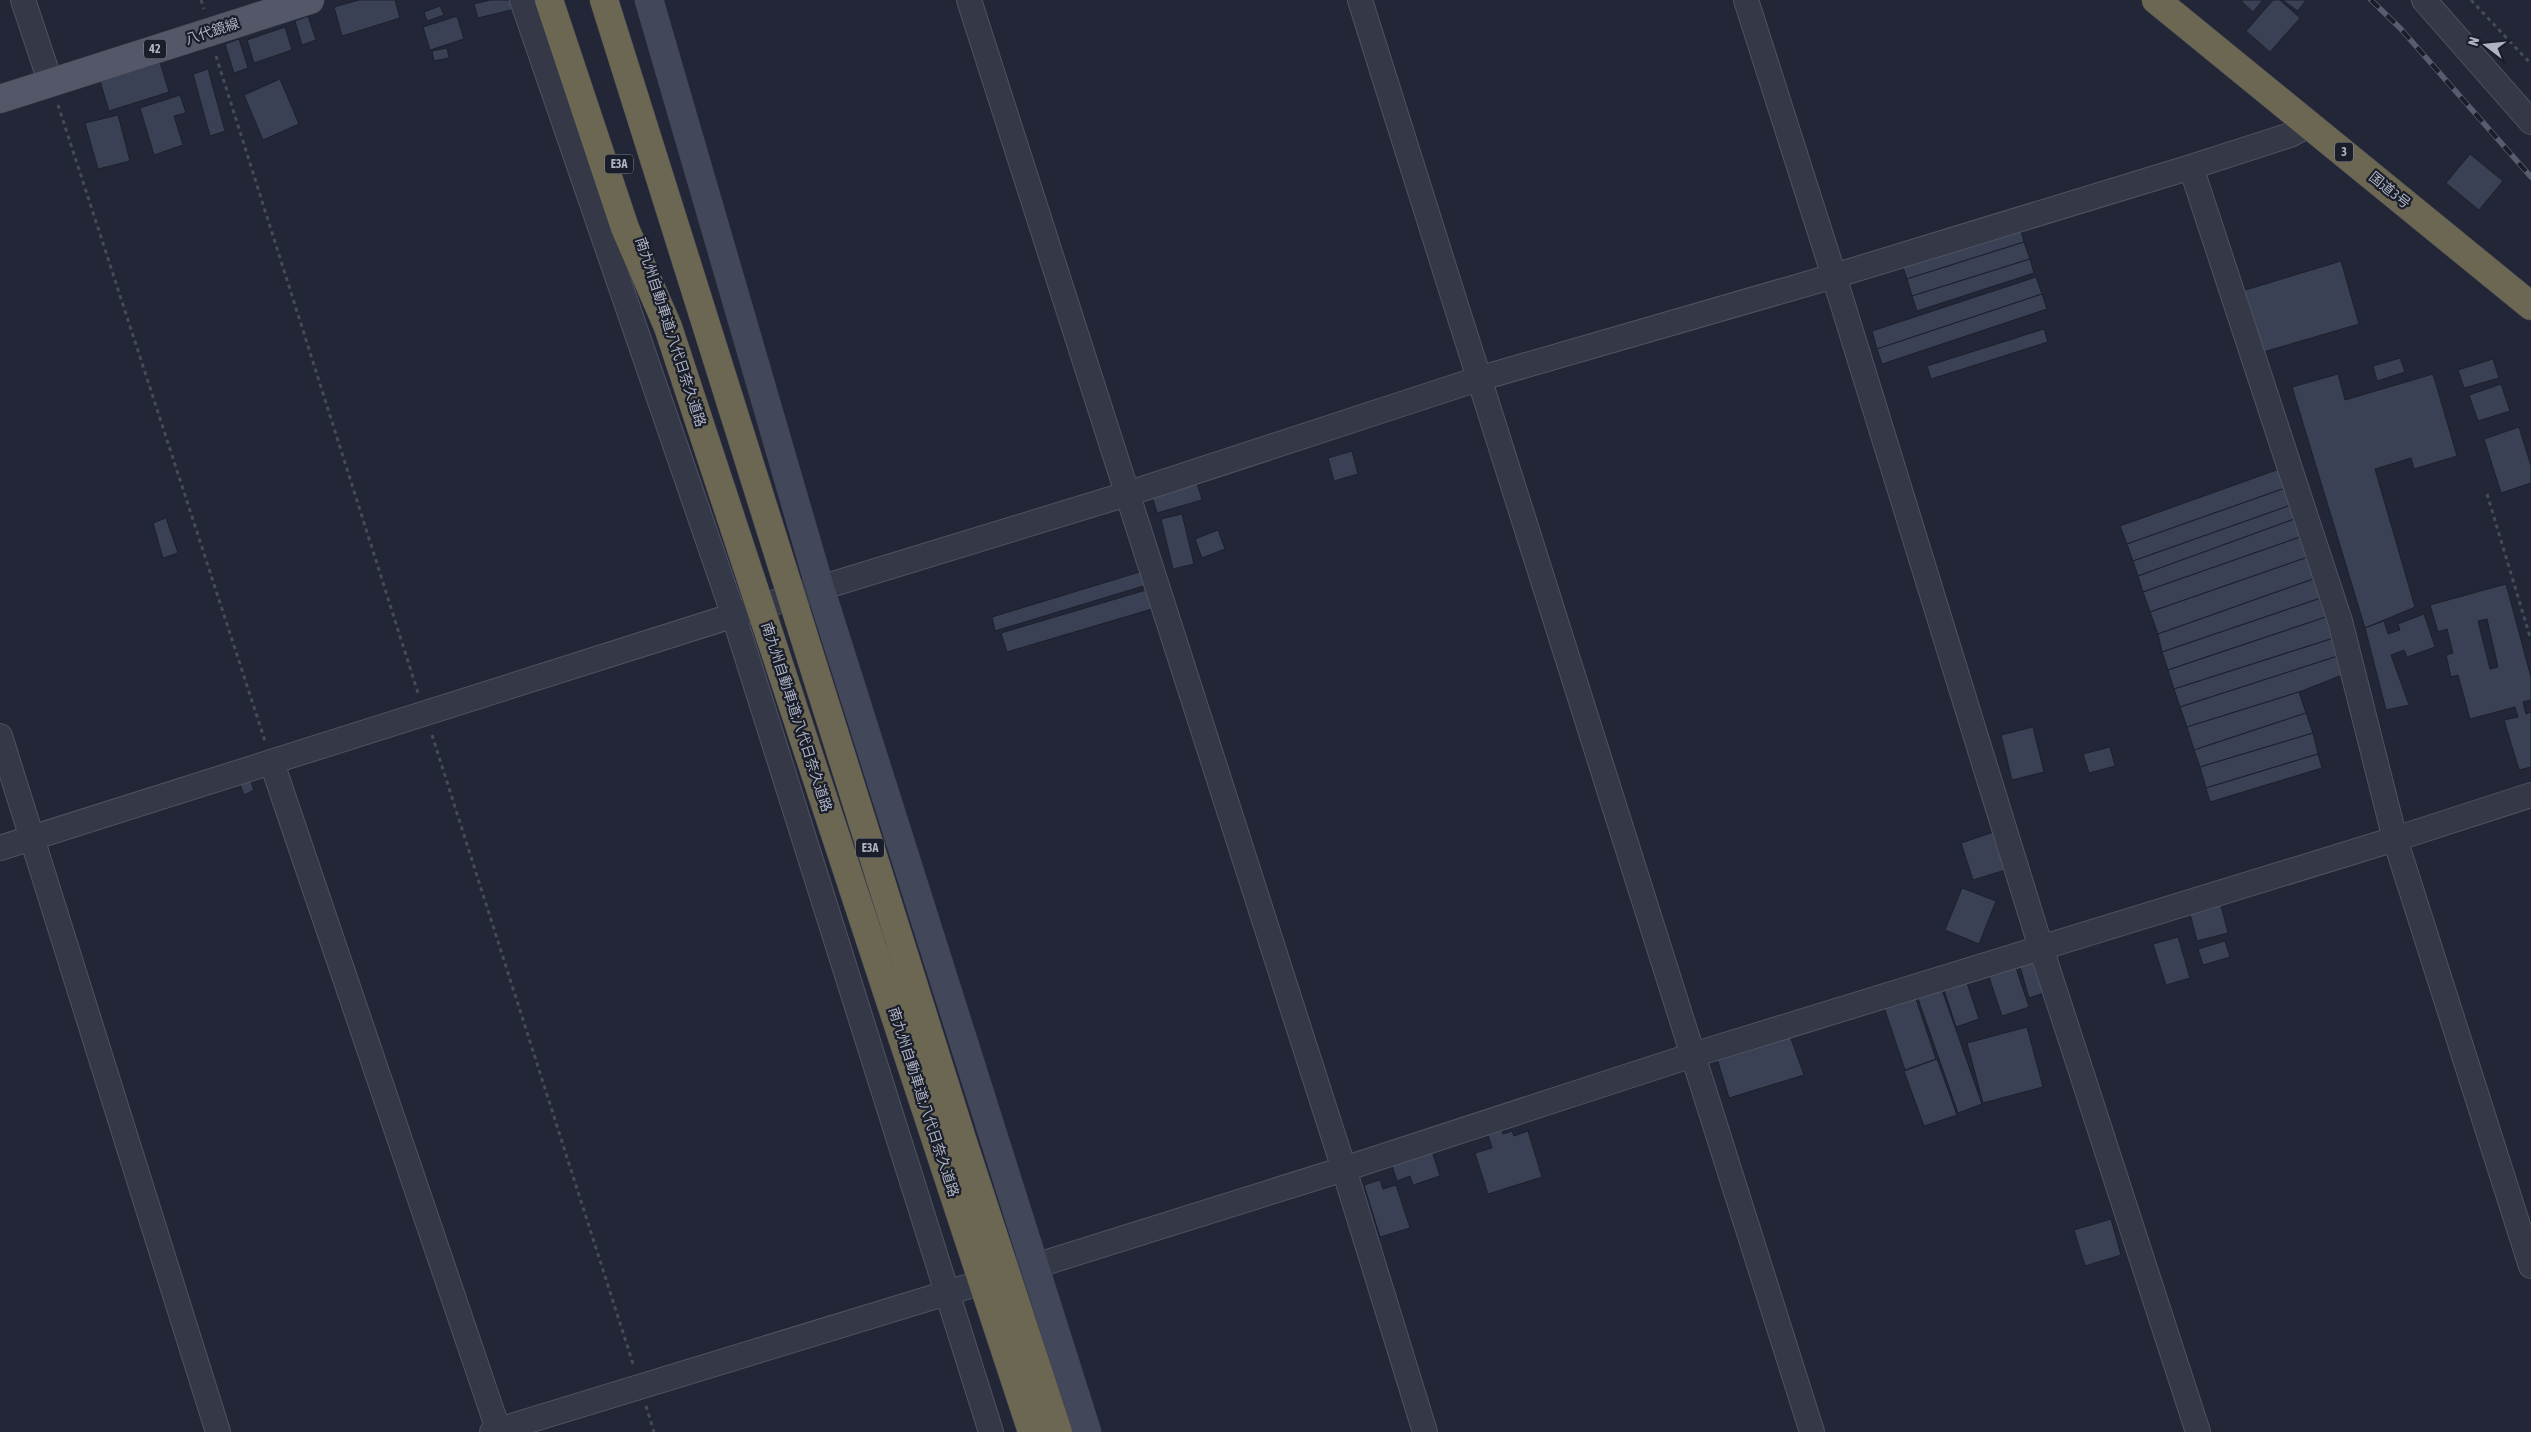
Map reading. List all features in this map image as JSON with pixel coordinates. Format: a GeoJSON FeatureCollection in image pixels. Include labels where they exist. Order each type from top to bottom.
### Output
{"type":"FeatureCollection","features":[{"type":"Feature","properties":{"kind":"highway"},"geometry":{"type":"LineString","coordinates":[[549,0],[625,228],[668,327]]}},
{"type":"Feature","properties":{"kind":"highway","name":"南九州自動車道;八代日奈久道路"},"geometry":{"type":"LineString","coordinates":[[569,0],[668,327],[1032,1432]]}},
{"type":"Feature","properties":{"kind":"highway","name":"南九州自動車道;八代日奈久道路"},"geometry":{"type":"LineString","coordinates":[[604,0],[962,1142],[1058,1432]]}},
{"type":"Feature","properties":{"kind":"highway"},"geometry":{"type":"LineString","coordinates":[[619,0],[672,184],[687,264]]}},
{"type":"Feature","properties":{"kind":"highway","name":"国道3号"},"geometry":{"type":"LineString","coordinates":[[2156,0],[2531,305]]}},
{"type":"Feature","properties":{"kind":"main road","name":"八代鏡線"},"geometry":{"type":"LineString","coordinates":[[0,99],[310,0]]}},
{"type":"Feature","properties":{"kind":"street"},"geometry":{"type":"LineString","coordinates":[[23,0],[50,84]]}},
{"type":"Feature","properties":{"kind":"street"},"geometry":{"type":"LineString","coordinates":[[522,0],[734,616],[991,1432]]}},
{"type":"Feature","properties":{"kind":"street"},"geometry":{"type":"LineString","coordinates":[[649,0],[820,588],[1087,1432]]}},
{"type":"Feature","properties":{"kind":"street"},"geometry":{"type":"LineString","coordinates":[[969,0],[1344,1169],[1424,1432]]}},
{"type":"Feature","properties":{"kind":"street"},"geometry":{"type":"LineString","coordinates":[[1360,0],[1478,379],[1696,1054],[1812,1432]]}},
{"type":"Feature","properties":{"kind":"street"},"geometry":{"type":"LineString","coordinates":[[1746,0],[1834,276],[2041,948],[2198,1432]]}},
{"type":"Feature","properties":{"kind":"street"},"geometry":{"type":"LineString","coordinates":[[2424,0],[2531,122]]}},
{"type":"Feature","properties":{"kind":"street"},"geometry":{"type":"LineString","coordinates":[[0,848],[820,588],[1127,494],[1478,379],[1834,276],[2191,167],[2290,135],[2310,124]]}},
{"type":"Feature","properties":{"kind":"street"},"geometry":{"type":"LineString","coordinates":[[2191,167],[2340,621],[2396,839],[2531,1266]]}},
{"type":"Feature","properties":{"kind":"street"},"geometry":{"type":"LineString","coordinates":[[0,736],[218,1432]]}},
{"type":"Feature","properties":{"kind":"street"},"geometry":{"type":"LineString","coordinates":[[263,766],[496,1431],[947,1294],[1344,1169],[1696,1054],[2396,839],[2531,795]]}},
{"type":"Feature","properties":{"kind":"path"},"geometry":{"type":"LineString","coordinates":[[2471,0],[2531,64]]}},
{"type":"Feature","properties":{"kind":"path"},"geometry":{"type":"LineString","coordinates":[[50,84],[263,766]]}},
{"type":"Feature","properties":{"kind":"path"},"geometry":{"type":"LineString","coordinates":[[2487,494],[2531,640]]}},
{"type":"Feature","properties":{"kind":"building"},"geometry":{"type":"Polygon","coordinates":[[[359,0],[395,0],[400,18],[342,36],[334,7],[359,0]]]}},
{"type":"Feature","properties":{"kind":"building"},"geometry":{"type":"Polygon","coordinates":[[[490,0],[513,0],[515,9],[478,18],[474,4],[490,0]]]}},
{"type":"Feature","properties":{"kind":"building"},"geometry":{"type":"Polygon","coordinates":[[[2243,0],[2263,0],[2253,12],[2242,2],[2243,0]]]}},
{"type":"Feature","properties":{"kind":"building"},"geometry":{"type":"Polygon","coordinates":[[[2273,0],[2280,0],[2300,18],[2270,52],[2246,31],[2273,0]]]}},
{"type":"Feature","properties":{"kind":"building"},"geometry":{"type":"Polygon","coordinates":[[[2282,0],[2306,0],[2298,11],[2282,0]]]}},
{"type":"Feature","properties":{"kind":"building"},"geometry":{"type":"Polygon","coordinates":[[[440,6],[444,15],[427,21],[424,12],[440,6]]]}},
{"type":"Feature","properties":{"kind":"building"},"geometry":{"type":"Polygon","coordinates":[[[308,16],[316,40],[302,45],[295,21],[308,16]]]}},
{"type":"Feature","properties":{"kind":"building"},"geometry":{"type":"Polygon","coordinates":[[[457,16],[464,39],[430,50],[423,27],[457,16]]]}},
{"type":"Feature","properties":{"kind":"building"},"geometry":{"type":"Polygon","coordinates":[[[285,27],[292,50],[254,63],[247,40],[285,27]]]}},
{"type":"Feature","properties":{"kind":"building"},"geometry":{"type":"Polygon","coordinates":[[[239,39],[248,68],[234,73],[225,44],[239,39]]]}},
{"type":"Feature","properties":{"kind":"building"},"geometry":{"type":"Polygon","coordinates":[[[447,48],[449,58],[434,61],[432,51],[447,48]]]}},
{"type":"Feature","properties":{"kind":"building"},"geometry":{"type":"Polygon","coordinates":[[[159,59],[169,92],[109,111],[99,78],[159,59]]]}},
{"type":"Feature","properties":{"kind":"building"},"geometry":{"type":"Polygon","coordinates":[[[208,69],[225,131],[210,136],[193,74],[208,69]]]}},
{"type":"Feature","properties":{"kind":"building"},"geometry":{"type":"Polygon","coordinates":[[[280,79],[299,124],[263,140],[244,95],[280,79]]]}},
{"type":"Feature","properties":{"kind":"building"},"geometry":{"type":"Polygon","coordinates":[[[180,95],[186,113],[174,116],[183,145],[154,155],[140,108],[180,95]]]}},
{"type":"Feature","properties":{"kind":"building"},"geometry":{"type":"Polygon","coordinates":[[[118,115],[130,161],[98,169],[85,123],[118,115]]]}},
{"type":"Feature","properties":{"kind":"building"},"geometry":{"type":"Polygon","coordinates":[[[2470,154],[2503,181],[2479,210],[2446,183],[2470,154]]]}},
{"type":"Feature","properties":{"kind":"building"},"geometry":{"type":"Polygon","coordinates":[[[2019,224],[2024,242],[1907,279],[1901,261],[2019,224]]]}},
{"type":"Feature","properties":{"kind":"building"},"geometry":{"type":"Polygon","coordinates":[[[2024,242],[2030,259],[1912,296],[1907,279],[2024,242]]]}},
{"type":"Feature","properties":{"kind":"building"},"geometry":{"type":"Polygon","coordinates":[[[2030,259],[2034,273],[1917,311],[1912,296],[2030,259]]]}},
{"type":"Feature","properties":{"kind":"building"},"geometry":{"type":"Polygon","coordinates":[[[2341,261],[2359,324],[2260,353],[2242,291],[2341,261]]]}},
{"type":"Feature","properties":{"kind":"building"},"geometry":{"type":"Polygon","coordinates":[[[2036,277],[2042,294],[1877,349],[1872,331],[2036,277]]]}},
{"type":"Feature","properties":{"kind":"building"},"geometry":{"type":"Polygon","coordinates":[[[2042,294],[2047,309],[1882,364],[1877,349],[2042,294]]]}},
{"type":"Feature","properties":{"kind":"building"},"geometry":{"type":"Polygon","coordinates":[[[2044,329],[2048,342],[1931,379],[1927,366],[2044,329]]]}},
{"type":"Feature","properties":{"kind":"building"},"geometry":{"type":"Polygon","coordinates":[[[2400,358],[2405,372],[2377,381],[2373,366],[2400,358]]]}},
{"type":"Feature","properties":{"kind":"building"},"geometry":{"type":"Polygon","coordinates":[[[2493,359],[2499,378],[2464,388],[2458,370],[2493,359]]]}},
{"type":"Feature","properties":{"kind":"building"},"geometry":{"type":"Polygon","coordinates":[[[2338,374],[2345,400],[2433,374],[2457,456],[2414,469],[2411,458],[2375,469],[2415,607],[2365,628],[2292,387],[2338,374]]]}},
{"type":"Feature","properties":{"kind":"building"},"geometry":{"type":"Polygon","coordinates":[[[2501,384],[2510,411],[2478,421],[2469,395],[2501,384]]]}},
{"type":"Feature","properties":{"kind":"building"},"geometry":{"type":"Polygon","coordinates":[[[2519,427],[2531,466],[2531,483],[2501,493],[2484,439],[2519,427]]]}},
{"type":"Feature","properties":{"kind":"building"},"geometry":{"type":"Polygon","coordinates":[[[1352,451],[1358,474],[1334,481],[1328,458],[1352,451]]]}},
{"type":"Feature","properties":{"kind":"building"},"geometry":{"type":"Polygon","coordinates":[[[2282,468],[2288,487],[2127,544],[2120,526],[2282,468]]]}},
{"type":"Feature","properties":{"kind":"building"},"geometry":{"type":"Polygon","coordinates":[[[1195,476],[1202,500],[1157,513],[1150,489],[1195,476]]]}},
{"type":"Feature","properties":{"kind":"building"},"geometry":{"type":"Polygon","coordinates":[[[2288,487],[2294,504],[2133,561],[2127,544],[2288,487]]]}},
{"type":"Feature","properties":{"kind":"building"},"geometry":{"type":"Polygon","coordinates":[[[2294,504],[2300,517],[2138,576],[2133,561],[2294,504]]]}},
{"type":"Feature","properties":{"kind":"building"},"geometry":{"type":"Polygon","coordinates":[[[1182,514],[1194,564],[1173,569],[1161,519],[1182,514]]]}},
{"type":"Feature","properties":{"kind":"building"},"geometry":{"type":"Polygon","coordinates":[[[2300,517],[2306,535],[2143,592],[2138,576],[2300,517]]]}},
{"type":"Feature","properties":{"kind":"building"},"geometry":{"type":"Polygon","coordinates":[[[166,518],[178,553],[163,558],[153,523],[166,518]]]}},
{"type":"Feature","properties":{"kind":"building"},"geometry":{"type":"Polygon","coordinates":[[[1218,530],[1225,549],[1202,558],[1195,539],[1218,530]]]}},
{"type":"Feature","properties":{"kind":"building"},"geometry":{"type":"Polygon","coordinates":[[[2306,535],[2311,556],[2150,612],[2143,592],[2306,535]]]}},
{"type":"Feature","properties":{"kind":"building"},"geometry":{"type":"Polygon","coordinates":[[[2311,556],[2319,577],[2158,634],[2150,612],[2311,556]]]}},
{"type":"Feature","properties":{"kind":"building"},"geometry":{"type":"Polygon","coordinates":[[[1146,570],[1150,584],[995,631],[992,617],[1146,570]]]}},
{"type":"Feature","properties":{"kind":"building"},"geometry":{"type":"Polygon","coordinates":[[[2319,577],[2324,597],[2162,652],[2158,634],[2319,577]]]}},
{"type":"Feature","properties":{"kind":"building"},"geometry":{"type":"Polygon","coordinates":[[[2506,584],[2531,677],[2531,700],[2523,702],[2526,714],[2531,712],[2531,767],[2519,770],[2504,720],[2518,717],[2515,707],[2470,719],[2458,675],[2451,677],[2446,655],[2453,653],[2447,629],[2438,632],[2430,605],[2506,584]],[[2487,619],[2478,621],[2490,669],[2498,667],[2487,619]]]}},
{"type":"Feature","properties":{"kind":"building"},"geometry":{"type":"Polygon","coordinates":[[[1146,590],[1152,609],[1007,652],[1001,633],[1146,590]]]}},
{"type":"Feature","properties":{"kind":"building"},"geometry":{"type":"Polygon","coordinates":[[[2324,597],[2329,616],[2168,670],[2162,652],[2324,597]]]}},
{"type":"Feature","properties":{"kind":"building"},"geometry":{"type":"Polygon","coordinates":[[[2424,614],[2435,647],[2407,657],[2404,650],[2391,655],[2409,705],[2386,710],[2365,628],[2384,621],[2388,634],[2400,630],[2398,624],[2424,614]]]}},
{"type":"Feature","properties":{"kind":"building"},"geometry":{"type":"Polygon","coordinates":[[[2329,616],[2337,637],[2174,689],[2168,670],[2329,616]]]}},
{"type":"Feature","properties":{"kind":"building"},"geometry":{"type":"Polygon","coordinates":[[[2337,637],[2341,655],[2180,707],[2174,689],[2337,637]]]}},
{"type":"Feature","properties":{"kind":"building"},"geometry":{"type":"Polygon","coordinates":[[[2341,655],[2345,674],[2299,692],[2187,727],[2180,707],[2341,655]]]}},
{"type":"Feature","properties":{"kind":"building"},"geometry":{"type":"Polygon","coordinates":[[[2299,692],[2306,713],[2194,750],[2187,727],[2299,692]]]}},
{"type":"Feature","properties":{"kind":"building"},"geometry":{"type":"Polygon","coordinates":[[[2306,713],[2313,733],[2200,767],[2194,750],[2306,713]]]}},
{"type":"Feature","properties":{"kind":"building"},"geometry":{"type":"Polygon","coordinates":[[[2033,727],[2044,772],[2012,780],[2001,735],[2033,727]]]}},
{"type":"Feature","properties":{"kind":"building"},"geometry":{"type":"Polygon","coordinates":[[[2313,733],[2318,754],[2206,788],[2200,767],[2313,733]]]}},
{"type":"Feature","properties":{"kind":"building"},"geometry":{"type":"Polygon","coordinates":[[[2110,747],[2115,766],[2089,773],[2083,754],[2110,747]]]}},
{"type":"Feature","properties":{"kind":"building"},"geometry":{"type":"Polygon","coordinates":[[[2318,754],[2322,768],[2210,802],[2206,788],[2318,754]]]}},
{"type":"Feature","properties":{"kind":"building"},"geometry":{"type":"Polygon","coordinates":[[[249,777],[254,790],[244,795],[239,781],[249,777]]]}},
{"type":"Feature","properties":{"kind":"building"},"geometry":{"type":"Polygon","coordinates":[[[2000,830],[2012,868],[1973,880],[1961,843],[2000,830]]]}},
{"type":"Feature","properties":{"kind":"building"},"geometry":{"type":"Polygon","coordinates":[[[1962,888],[1996,901],[1979,944],[1945,930],[1962,888]]]}},
{"type":"Feature","properties":{"kind":"building"},"geometry":{"type":"Polygon","coordinates":[[[2219,898],[2228,933],[2197,941],[2188,906],[2219,898]]]}},
{"type":"Feature","properties":{"kind":"building"},"geometry":{"type":"Polygon","coordinates":[[[2178,937],[2190,978],[2166,985],[2153,944],[2178,937]]]}},
{"type":"Feature","properties":{"kind":"building"},"geometry":{"type":"Polygon","coordinates":[[[2225,941],[2230,957],[2203,965],[2198,949],[2225,941]]]}},
{"type":"Feature","properties":{"kind":"building"},"geometry":{"type":"Polygon","coordinates":[[[2036,958],[2047,992],[2029,998],[2019,963],[2036,958]]]}},
{"type":"Feature","properties":{"kind":"building"},"geometry":{"type":"Polygon","coordinates":[[[2016,968],[2029,1007],[2002,1016],[1989,977],[2016,968]]]}},
{"type":"Feature","properties":{"kind":"building"},"geometry":{"type":"Polygon","coordinates":[[[1966,980],[1979,1019],[1956,1027],[1943,987],[1966,980]]]}},
{"type":"Feature","properties":{"kind":"building"},"geometry":{"type":"Polygon","coordinates":[[[1941,987],[1982,1104],[1958,1113],[1917,996],[1941,987]]]}},
{"type":"Feature","properties":{"kind":"building"},"geometry":{"type":"Polygon","coordinates":[[[1915,996],[1936,1059],[1905,1070],[1884,1007],[1915,996]]]}},
{"type":"Feature","properties":{"kind":"building"},"geometry":{"type":"Polygon","coordinates":[[[2027,1027],[2043,1087],[1983,1103],[1967,1043],[2027,1027]]]}},
{"type":"Feature","properties":{"kind":"building"},"geometry":{"type":"Polygon","coordinates":[[[1788,1030],[1804,1075],[1729,1098],[1715,1052],[1788,1030]]]}},
{"type":"Feature","properties":{"kind":"building"},"geometry":{"type":"Polygon","coordinates":[[[1937,1059],[1957,1115],[1924,1126],[1904,1071],[1937,1059]]]}},
{"type":"Feature","properties":{"kind":"building"},"geometry":{"type":"Polygon","coordinates":[[[1502,1130],[1503,1134],[1512,1131],[1514,1136],[1528,1131],[1542,1177],[1488,1194],[1475,1153],[1492,1148],[1488,1135],[1502,1130]]]}},
{"type":"Feature","properties":{"kind":"building"},"geometry":{"type":"Polygon","coordinates":[[[1432,1151],[1440,1176],[1413,1185],[1410,1176],[1397,1181],[1391,1163],[1432,1151]]]}},
{"type":"Feature","properties":{"kind":"building"},"geometry":{"type":"Polygon","coordinates":[[[1380,1180],[1383,1189],[1396,1185],[1410,1228],[1380,1237],[1364,1185],[1380,1180]]]}},
{"type":"Feature","properties":{"kind":"building"},"geometry":{"type":"Polygon","coordinates":[[[2111,1219],[2121,1255],[2085,1266],[2074,1230],[2111,1219]]]}},
{"type":"Feature","properties":{"kind":"railway"},"geometry":{"type":"LineString","coordinates":[[2371,0],[2400,28],[2531,177]]}}]}
